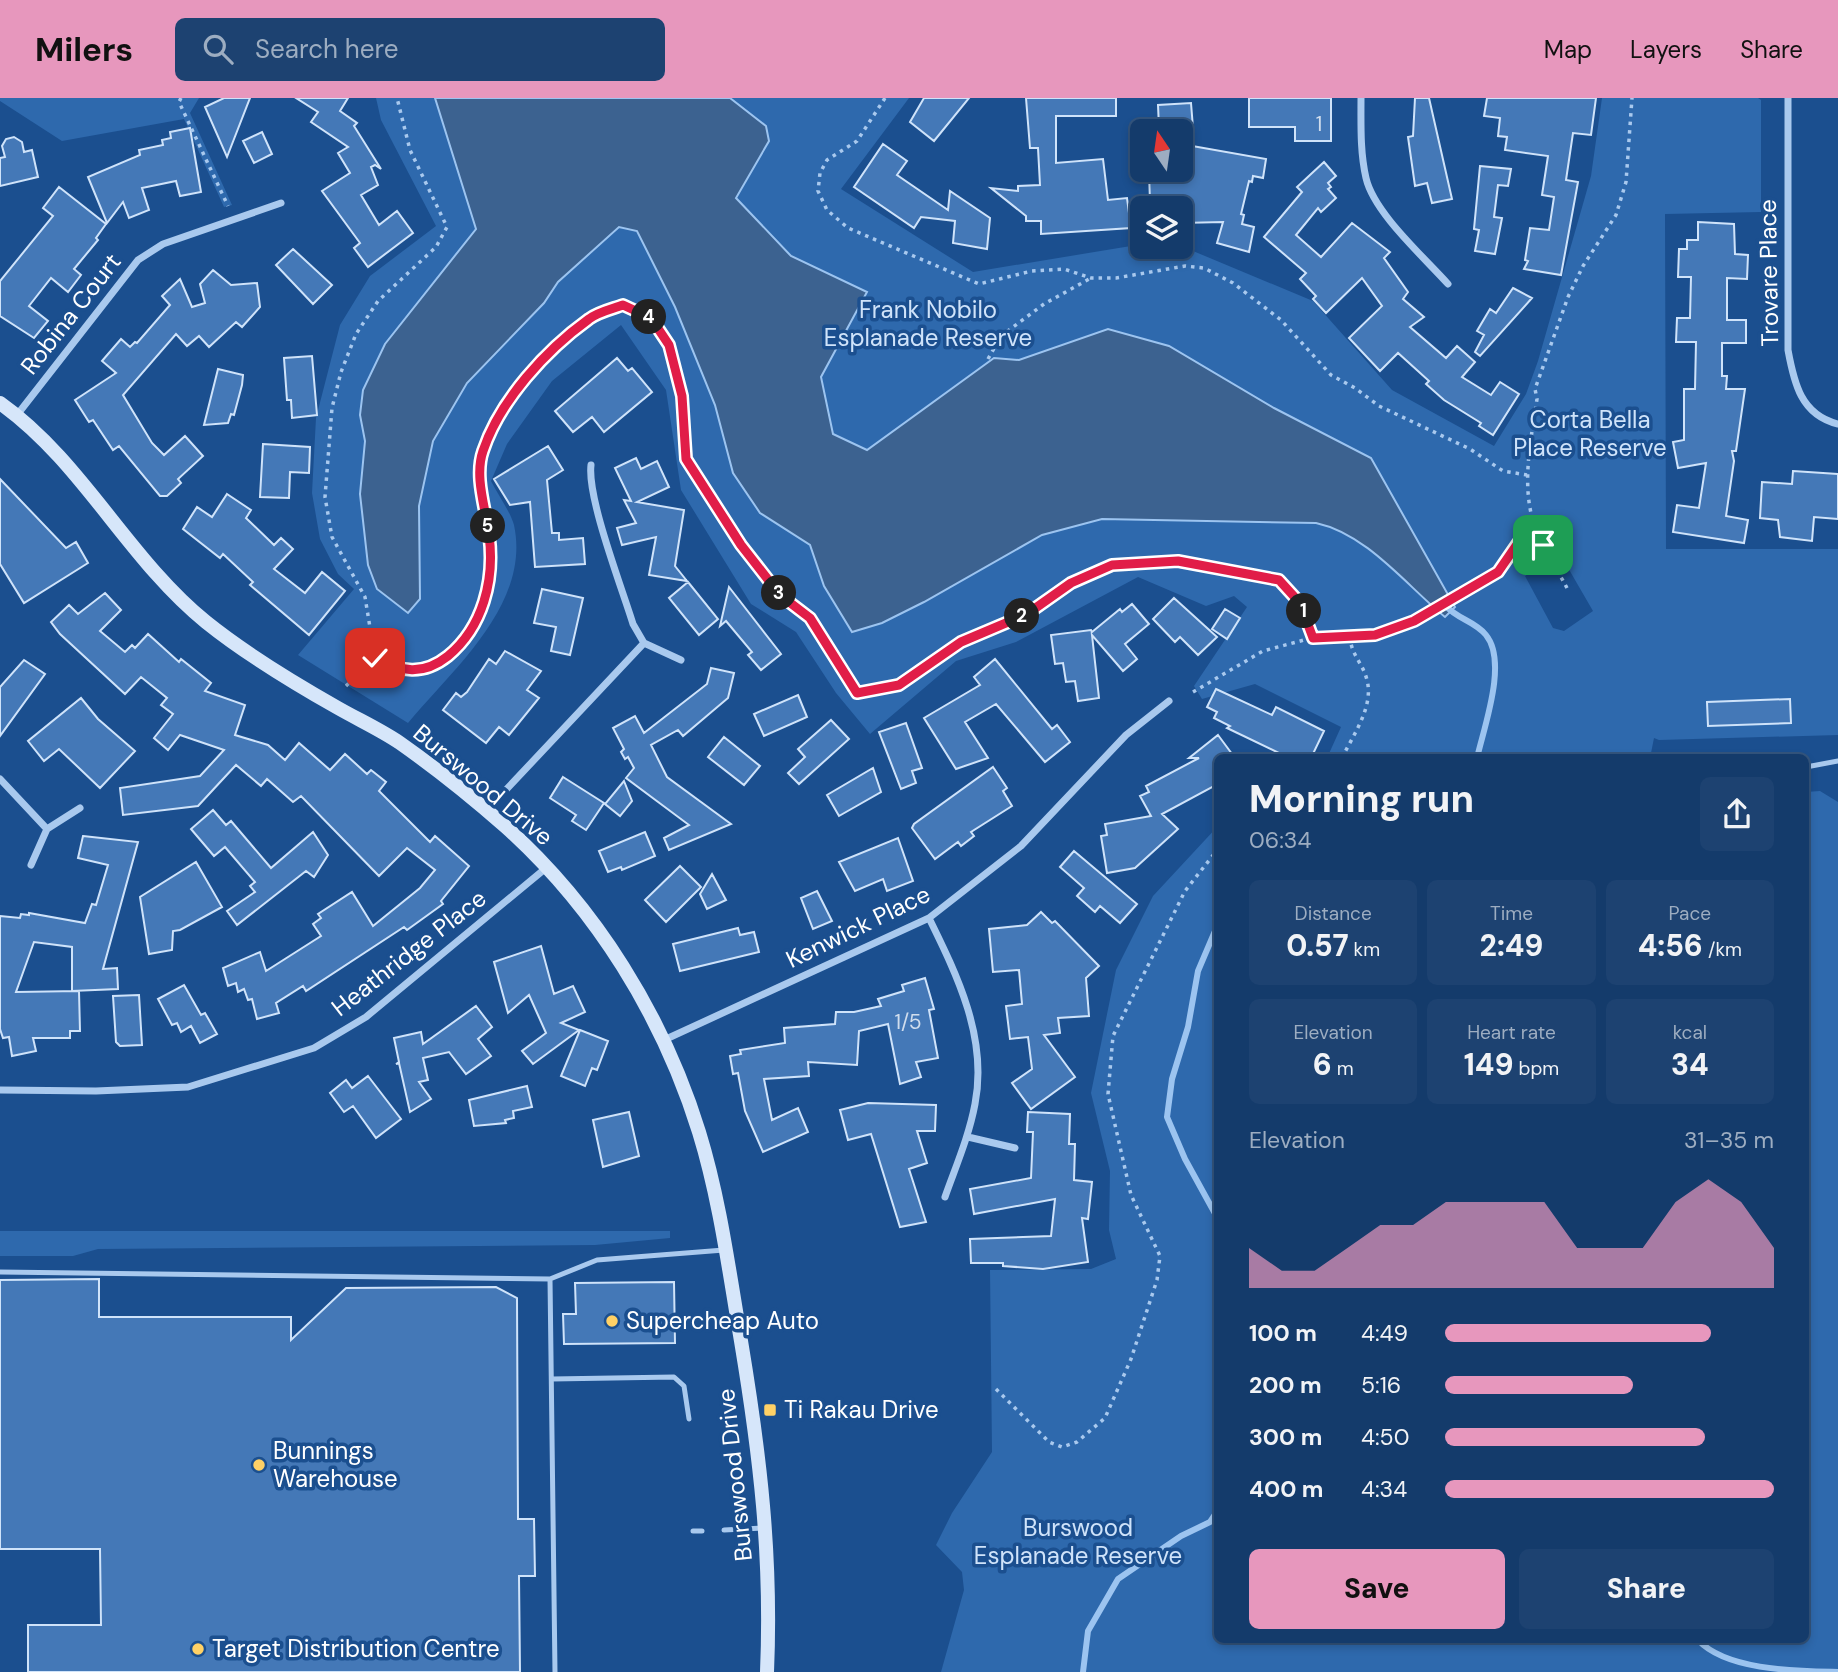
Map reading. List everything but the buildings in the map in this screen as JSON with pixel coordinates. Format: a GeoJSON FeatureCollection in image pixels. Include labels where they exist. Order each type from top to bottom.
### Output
{"type":"FeatureCollection","features":[{"type":"Feature","properties":{"kind":"street"},"geometry":{"type":"LineString","coordinates":[[1361,98],[1361,143],[1366,181],[1379,206],[1448,284]]}},
{"type":"Feature","properties":{"kind":"street","name":"Trovare Place"},"geometry":{"type":"LineString","coordinates":[[1788,98],[1788,350],[1793,380],[1806,407],[1838,424]]}},
{"type":"Feature","properties":{"kind":"street","name":"Robina Court"},"geometry":{"type":"LineString","coordinates":[[18,415],[138,260],[163,244],[281,202]]}},
{"type":"Feature","properties":{"kind":"street","name":"Burswood Drive"},"geometry":{"type":"LineString","coordinates":[[0,403],[18,415],[57,456],[167,584],[204,620],[261,663],[399,742],[487,811],[546,868],[610,947],[664,1040],[700,1137],[726,1250],[761,1463],[766,1528],[767,1672]]}},
{"type":"Feature","properties":{"kind":"street"},"geometry":{"type":"LineString","coordinates":[[591,465],[590,476],[595,498],[634,624],[644,643],[681,660]]}},
{"type":"Feature","properties":{"kind":"street"},"geometry":{"type":"LineString","coordinates":[[487,811],[644,643]]}},
{"type":"Feature","properties":{"kind":"street","name":"Kenwick Place"},"geometry":{"type":"LineString","coordinates":[[664,1040],[929,918],[1021,846],[1126,735],[1169,701]]}},
{"type":"Feature","properties":{"kind":"street"},"geometry":{"type":"LineString","coordinates":[[0,779],[47,829]]}},
{"type":"Feature","properties":{"kind":"street"},"geometry":{"type":"LineString","coordinates":[[31,864],[47,829],[80,808]]}},
{"type":"Feature","properties":{"kind":"street","name":"Heathridge Place"},"geometry":{"type":"LineString","coordinates":[[0,1090],[96,1091],[188,1087],[314,1048],[366,1017],[546,868]]}},
{"type":"Feature","properties":{"kind":"street"},"geometry":{"type":"LineString","coordinates":[[929,918],[959,980],[972,1017],[976,1100],[968,1137],[945,1197]]}},
{"type":"Feature","properties":{"kind":"street"},"geometry":{"type":"LineString","coordinates":[[968,1137],[1016,1148]]}},
{"type":"Feature","properties":{"kind":"lane"},"geometry":{"type":"LineString","coordinates":[[1809,766],[1838,761]]}},
{"type":"Feature","properties":{"kind":"lane"},"geometry":{"type":"LineString","coordinates":[[0,1272],[550,1279],[597,1260],[726,1250]]}},
{"type":"Feature","properties":{"kind":"lane"},"geometry":{"type":"LineString","coordinates":[[550,1279],[555,1672]]}},
{"type":"Feature","properties":{"kind":"lane"},"geometry":{"type":"LineString","coordinates":[[552,1379],[674,1377],[684,1386],[689,1419]]}},
{"type":"Feature","properties":{"kind":"lane"},"geometry":{"type":"LineString","coordinates":[[724,1530],[766,1528]]}},
{"type":"Feature","properties":{"kind":"lane"},"geometry":{"type":"LineString","coordinates":[[693,1531],[702,1531]]}},
{"type":"Feature","properties":{"kind":"path"},"geometry":{"type":"LineString","coordinates":[[181,98],[179,102],[231,211]]}},
{"type":"Feature","properties":{"kind":"path"},"geometry":{"type":"LineString","coordinates":[[375,658],[365,597],[332,537],[326,496],[327,446],[341,372],[356,334],[379,301],[436,247],[447,227],[410,149],[397,98]]}},
{"type":"Feature","properties":{"kind":"path"},"geometry":{"type":"LineString","coordinates":[[885,98],[857,141],[827,160],[820,173],[818,191],[827,210],[848,228],[979,284],[1032,271],[1064,269],[1091,278],[1116,278],[1185,266],[1204,268],[1233,283],[1281,320],[1331,375],[1355,388],[1379,406],[1471,449],[1503,471],[1527,475]]}},
{"type":"Feature","properties":{"kind":"path"},"geometry":{"type":"LineString","coordinates":[[1567,588],[1534,525],[1527,475],[1537,399],[1535,389],[1578,276],[1616,215],[1626,182],[1632,98]]}},
{"type":"Feature","properties":{"kind":"path"},"geometry":{"type":"LineString","coordinates":[[988,359],[1001,336],[1044,304],[1091,278]]}},
{"type":"Feature","properties":{"kind":"path"},"geometry":{"type":"LineString","coordinates":[[375,658],[402,671],[423,669],[447,657],[466,640],[489,593],[490,538],[481,492],[482,452],[511,397],[552,353],[590,318],[623,305],[651,318],[669,345],[682,396],[686,459],[749,555],[780,595],[810,618],[857,693],[899,685],[961,642],[1027,614],[1071,583],[1112,565],[1178,561],[1279,580],[1300,603],[1313,638]]}},
{"type":"Feature","properties":{"kind":"path"},"geometry":{"type":"LineString","coordinates":[[1529,387],[1535,389]]}},
{"type":"Feature","properties":{"kind":"path"},"geometry":{"type":"LineString","coordinates":[[1192,692],[1263,651],[1313,638],[1384,633],[1414,621],[1498,572],[1523,533],[1534,525]]}},
{"type":"Feature","properties":{"kind":"path"},"geometry":{"type":"LineString","coordinates":[[1344,754],[1366,708],[1367,681],[1350,649],[1350,635]]}},
{"type":"Feature","properties":{"kind":"path"},"geometry":{"type":"LineString","coordinates":[[346,686],[375,658]]}},
{"type":"Feature","properties":{"kind":"path"},"geometry":{"type":"LineString","coordinates":[[996,1389],[1049,1442],[1062,1447],[1077,1442],[1105,1418],[1130,1359],[1157,1280],[1160,1256],[1130,1190],[1108,1094],[1113,1036],[1185,891],[1214,854]]}},
{"type":"Feature","properties":{"kind":"green space"},"geometry":{"type":"Polygon","coordinates":[[[0,98],[199,98],[190,113],[232,205],[224,207],[184,119],[62,141],[0,101],[0,98]]]}},
{"type":"Feature","properties":{"kind":"green space"},"geometry":{"type":"Polygon","coordinates":[[[376,98],[909,98],[841,189],[973,272],[1130,246],[1130,259],[1193,259],[1193,251],[1313,301],[1392,390],[1494,446],[1526,394],[1538,361],[1591,176],[1602,98],[1758,98],[1761,100],[1761,212],[1665,214],[1666,549],[1838,549],[1838,735],[1654,738],[1651,754],[1329,754],[1341,727],[1255,684],[1202,699],[1194,686],[1247,607],[1234,596],[1206,606],[1138,577],[1016,642],[956,661],[870,734],[836,693],[796,632],[751,604],[681,490],[666,390],[621,325],[552,381],[507,444],[491,481],[514,525],[516,554],[511,582],[500,608],[484,633],[408,723],[298,655],[354,589],[338,574],[320,539],[312,493],[316,418],[340,325],[370,276],[436,226],[381,120],[376,98]],[[1560,554],[1525,576],[1553,628],[1564,631],[1593,611],[1560,554]]]}},
{"type":"Feature","properties":{"kind":"green space","name":"Burswood Esplanade Reserve"},"geometry":{"type":"Polygon","coordinates":[[[1820,791],[1838,802],[1838,1672],[941,1672],[964,1590],[962,1572],[936,1545],[952,1513],[992,1452],[990,1270],[1091,1269],[1116,1259],[1109,1230],[1110,1171],[1091,1093],[1116,970],[1153,896],[1214,830],[1214,1643],[1809,1643],[1809,792],[1820,791]]]}},
{"type":"Feature","properties":{"kind":"green space"},"geometry":{"type":"Polygon","coordinates":[[[0,1231],[670,1231],[670,1238],[595,1245],[98,1249],[73,1256],[0,1256],[0,1231]]]}},
{"type":"Feature","properties":{"kind":"shaded area"},"geometry":{"type":"Polygon","coordinates":[[[435,98],[730,98],[766,126],[769,141],[736,198],[791,256],[867,292],[821,377],[833,434],[867,450],[994,358],[1019,360],[1108,329],[1169,346],[1274,408],[1371,458],[1455,607],[1445,617],[1369,549],[1335,529],[1316,523],[1102,519],[1042,535],[924,602],[882,623],[852,632],[824,586],[810,545],[760,513],[733,473],[715,405],[675,307],[637,231],[619,227],[558,282],[544,303],[467,383],[433,441],[419,506],[420,599],[408,613],[377,589],[368,565],[360,494],[365,441],[360,415],[363,390],[385,344],[476,229],[435,98]]]}},
{"type":"Feature","properties":{"kind":"waterway"},"geometry":{"type":"LineString","coordinates":[[1446,606],[1482,630],[1492,647],[1495,678],[1478,754]]}},
{"type":"Feature","properties":{"kind":"waterway"},"geometry":{"type":"LineString","coordinates":[[1214,933],[1198,971],[1188,1027],[1172,1079],[1167,1117],[1185,1159],[1214,1212]]}},
{"type":"Feature","properties":{"kind":"waterway"},"geometry":{"type":"LineString","coordinates":[[1083,1672],[1088,1631],[1118,1579],[1181,1536],[1210,1522],[1214,1516]]}},
{"type":"Feature","properties":{"kind":"waterway"},"geometry":{"type":"LineString","coordinates":[[1702,1643],[1726,1658],[1744,1663],[1784,1670],[1838,1672]]}},
{"type":"Feature","properties":{"kind":"place","name":"Supercheap Auto"},"geometry":{"type":"Point","coordinates":[612,1321]}},
{"type":"Feature","properties":{"kind":"place","name":"Ti Rakau Drive"},"geometry":{"type":"Point","coordinates":[770,1410]}},
{"type":"Feature","properties":{"kind":"place","name":"Bunnings Warehouse"},"geometry":{"type":"Point","coordinates":[259,1465]}},
{"type":"Feature","properties":{"kind":"place","name":"Target Distribution Centre"},"geometry":{"type":"Point","coordinates":[198,1649]}},
{"type":"Feature","properties":{"kind":"route"},"geometry":{"type":"LineString","coordinates":[[375,658],[393,668],[413,671],[436,664],[466,640],[489,593],[490,538],[481,492],[482,452],[511,397],[552,353],[590,318],[623,305],[651,318],[669,345],[682,396],[686,459],[741,545],[780,595],[810,618],[857,693],[899,685],[961,642],[1027,614],[1071,583],[1112,565],[1178,561],[1279,580],[1300,603],[1313,638],[1375,635],[1405,626],[1498,572],[1529,527],[1534,525],[1543,545]]}},
{"type":"Feature","properties":{"kind":"park label","name":"Frank Nobilo Esplanade Reserve"},"geometry":{"type":"Point","coordinates":[928,324]}},
{"type":"Feature","properties":{"kind":"park label","name":"Corta Bella Place Reserve"},"geometry":{"type":"Point","coordinates":[1590,434]}}]}
